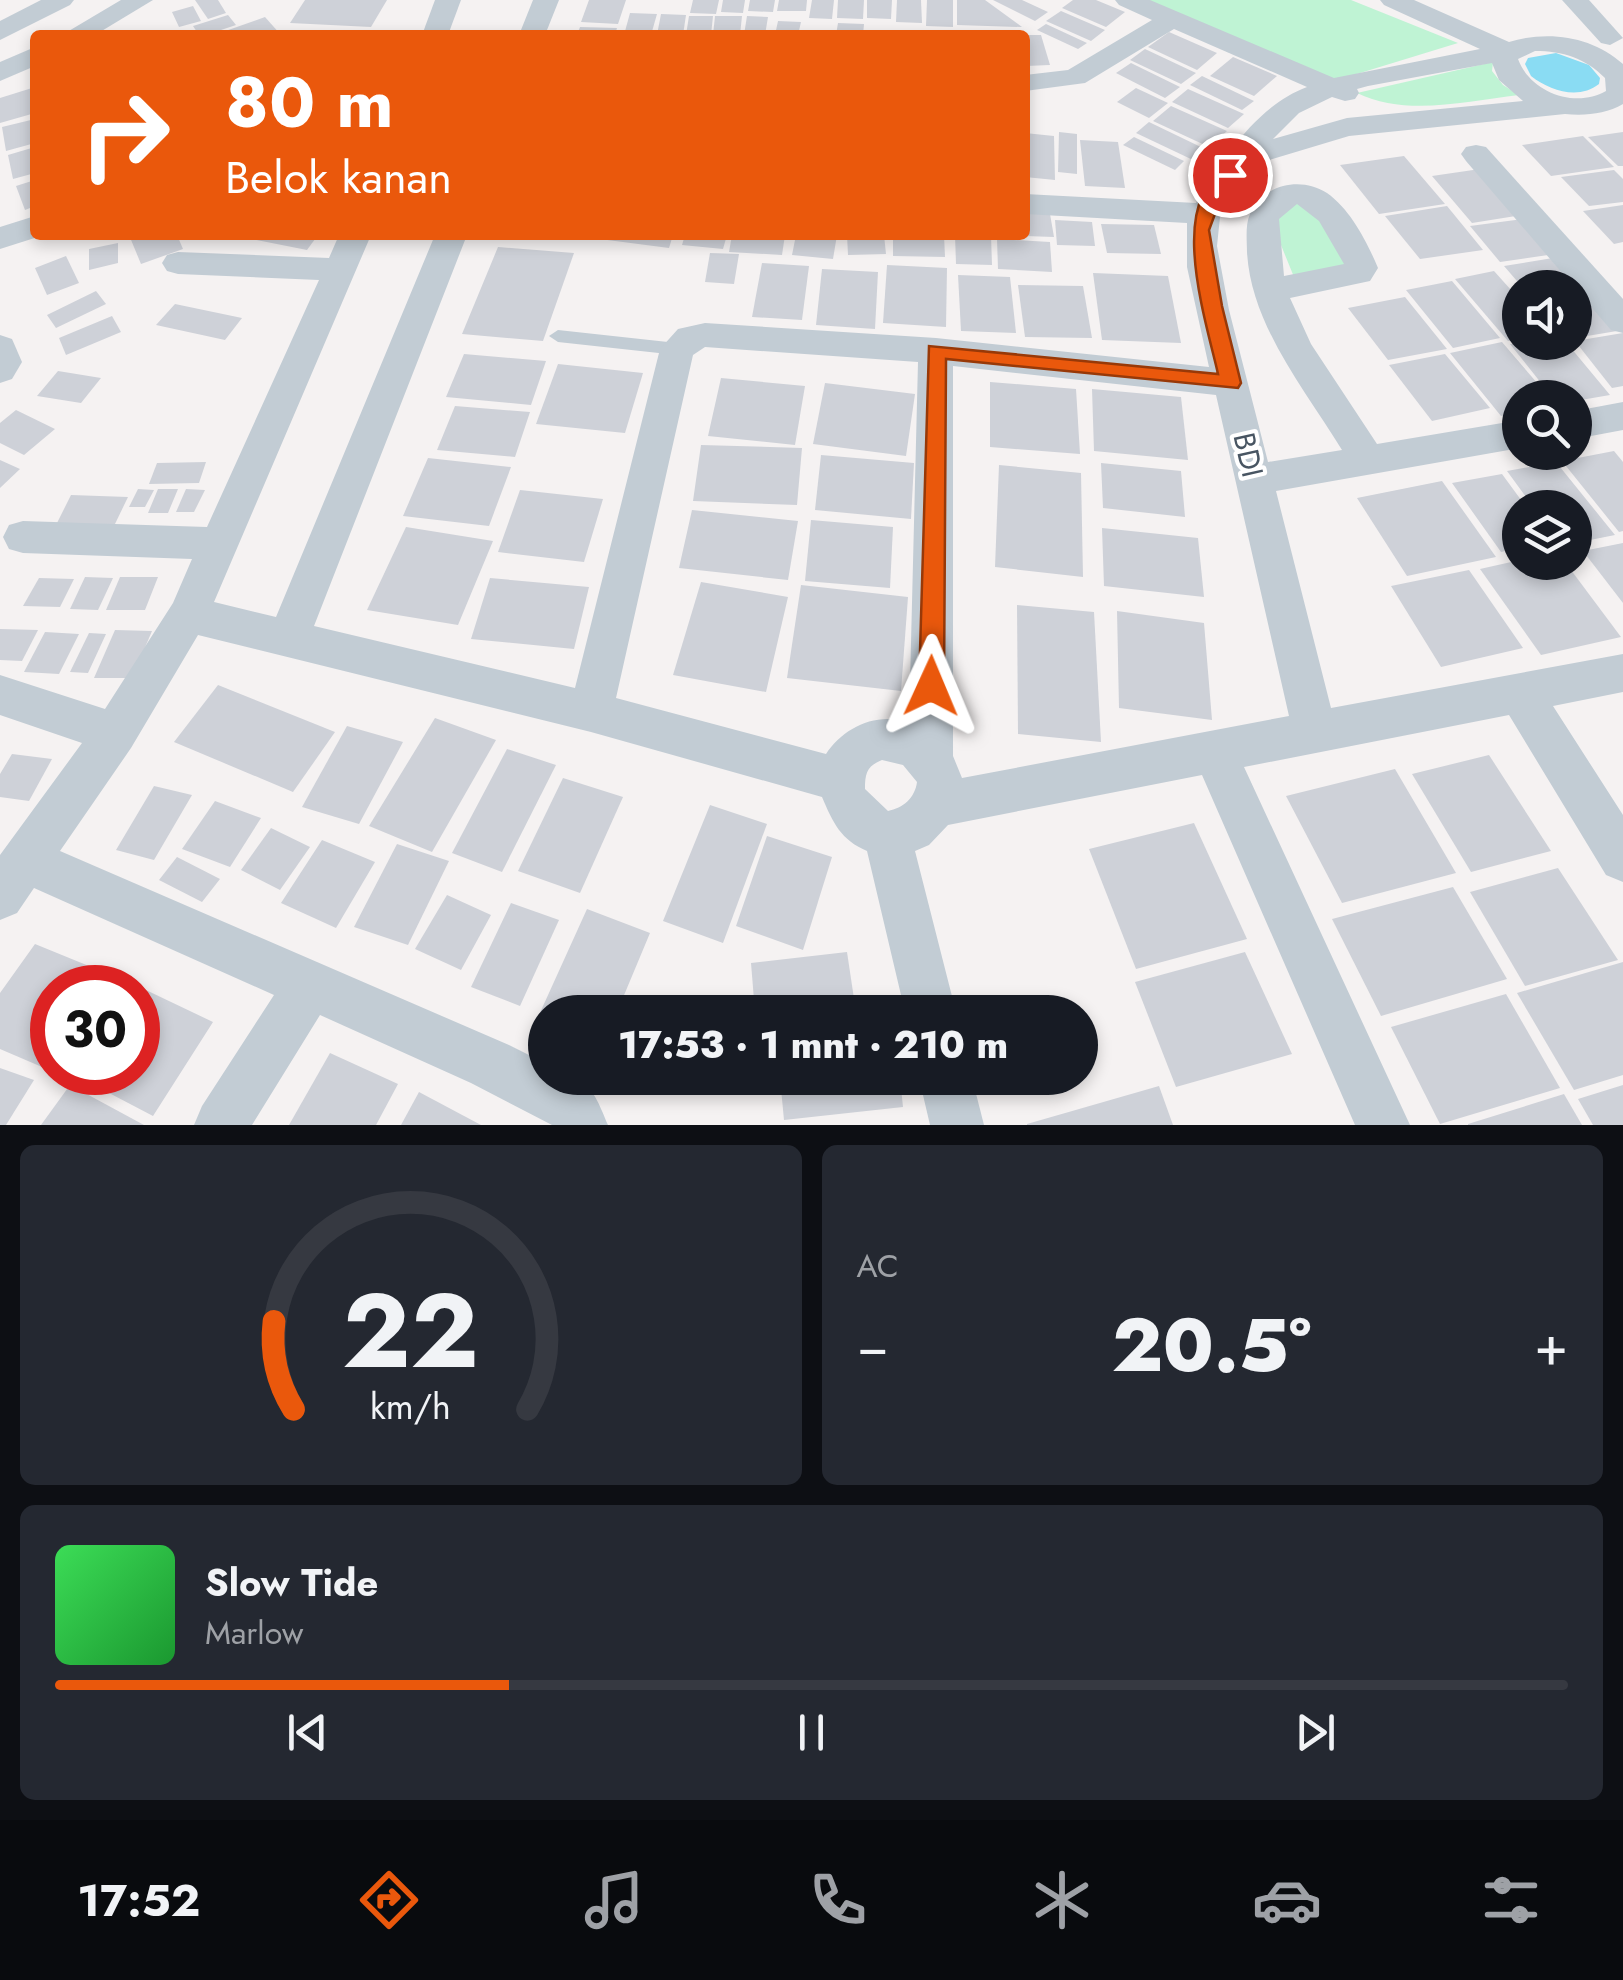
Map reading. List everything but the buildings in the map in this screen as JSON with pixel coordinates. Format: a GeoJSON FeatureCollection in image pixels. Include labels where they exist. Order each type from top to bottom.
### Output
{"type":"FeatureCollection","features":[{"type":"Feature","properties":{"kind":"street"},"geometry":{"type":"LineString","coordinates":[[0,32],[61,0]]}},
{"type":"Feature","properties":{"kind":"street"},"geometry":{"type":"LineString","coordinates":[[437,30],[448,0]]}},
{"type":"Feature","properties":{"kind":"street"},"geometry":{"type":"LineString","coordinates":[[534,30],[546,0]]}},
{"type":"Feature","properties":{"kind":"street"},"geometry":{"type":"LineString","coordinates":[[1128,0],[1407,120]]}},
{"type":"Feature","properties":{"kind":"street"},"geometry":{"type":"LineString","coordinates":[[1394,0],[1509,52]]}},
{"type":"Feature","properties":{"kind":"street"},"geometry":{"type":"LineString","coordinates":[[1575,0],[1617,38]]}},
{"type":"Feature","properties":{"kind":"street"},"geometry":{"type":"LineString","coordinates":[[85,30],[133,5],[140,30]]}},
{"type":"Feature","properties":{"kind":"street"},"geometry":{"type":"LineString","coordinates":[[1030,82],[1076,77],[1173,19]]}},
{"type":"Feature","properties":{"kind":"street"},"geometry":{"type":"LineString","coordinates":[[1030,204],[1204,214],[1214,193],[1247,157],[1267,127],[1290,106],[1330,87],[1509,52],[1534,43],[1565,45],[1617,38]]}},
{"type":"Feature","properties":{"kind":"street"},"geometry":{"type":"LineString","coordinates":[[1247,157],[1346,127],[1616,103],[1620,76],[1598,58],[1565,45]]}},
{"type":"Feature","properties":{"kind":"street"},"geometry":{"type":"LineString","coordinates":[[1509,52],[1504,65],[1517,84],[1534,95],[1568,106]]}},
{"type":"Feature","properties":{"kind":"street"},"geometry":{"type":"LineString","coordinates":[[0,73],[30,58]]}},
{"type":"Feature","properties":{"kind":"street"},"geometry":{"type":"LineString","coordinates":[[1476,154],[1623,321]]}},
{"type":"Feature","properties":{"kind":"street","name":"BDI"},"geometry":{"type":"LineString","coordinates":[[1204,214],[1200,230],[1212,306],[1315,733]]}},
{"type":"Feature","properties":{"kind":"street"},"geometry":{"type":"LineString","coordinates":[[0,238],[30,228]]}},
{"type":"Feature","properties":{"kind":"street"},"geometry":{"type":"LineString","coordinates":[[353,240],[188,614],[115,733],[14,878],[311,983],[570,1104],[581,1125]]}},
{"type":"Feature","properties":{"kind":"street"},"geometry":{"type":"LineString","coordinates":[[288,638],[449,240]]}},
{"type":"Feature","properties":{"kind":"street"},"geometry":{"type":"LineString","coordinates":[[178,263],[340,270]]}},
{"type":"Feature","properties":{"kind":"street"},"geometry":{"type":"LineString","coordinates":[[1272,290],[1290,335],[1368,460]]}},
{"type":"Feature","properties":{"kind":"street"},"geometry":{"type":"LineString","coordinates":[[591,712],[677,349],[690,338],[705,335],[936,351],[1230,383]]}},
{"type":"Feature","properties":{"kind":"street"},"geometry":{"type":"LineString","coordinates":[[0,348],[5,362],[0,370]]}},
{"type":"Feature","properties":{"kind":"street"},"geometry":{"type":"LineString","coordinates":[[930,760],[911,744],[888,738],[865,743],[848,758],[840,780],[842,799],[852,816],[868,828],[886,834],[907,832],[925,822],[936,805],[940,782],[930,760],[936,351]]}},
{"type":"Feature","properties":{"kind":"street"},"geometry":{"type":"LineString","coordinates":[[1592,421],[1623,416]]}},
{"type":"Feature","properties":{"kind":"street"},"geometry":{"type":"LineString","coordinates":[[1254,480],[1502,437]]}},
{"type":"Feature","properties":{"kind":"street"},"geometry":{"type":"LineString","coordinates":[[23,537],[222,544]]}},
{"type":"Feature","properties":{"kind":"street"},"geometry":{"type":"LineString","coordinates":[[188,614],[591,712],[840,780]]}},
{"type":"Feature","properties":{"kind":"street"},"geometry":{"type":"LineString","coordinates":[[936,805],[1623,673]]}},
{"type":"Feature","properties":{"kind":"street"},"geometry":{"type":"LineString","coordinates":[[1520,692],[1623,858]]}},
{"type":"Feature","properties":{"kind":"street"},"geometry":{"type":"LineString","coordinates":[[0,695],[115,733]]}},
{"type":"Feature","properties":{"kind":"street"},"geometry":{"type":"LineString","coordinates":[[1215,752],[1383,1125]]}},
{"type":"Feature","properties":{"kind":"street"},"geometry":{"type":"LineString","coordinates":[[886,834],[926,995]]}},
{"type":"Feature","properties":{"kind":"street"},"geometry":{"type":"LineString","coordinates":[[220,1125],[311,983]]}},
{"type":"Feature","properties":{"kind":"street"},"geometry":{"type":"LineString","coordinates":[[950,1095],[957,1125]]}},
{"type":"Feature","properties":{"kind":"lane"},"geometry":{"type":"LineString","coordinates":[[558,336],[677,349]]}},
{"type":"Feature","properties":{"kind":"green space"},"geometry":{"type":"Polygon","coordinates":[[[1148,0],[1351,0],[1458,43],[1334,81],[1148,0]]]}},
{"type":"Feature","properties":{"kind":"green space"},"geometry":{"type":"Polygon","coordinates":[[[1493,62],[1492,71],[1503,85],[1519,95],[1416,106],[1357,93],[1493,62]]]}},
{"type":"Feature","properties":{"kind":"green space"},"geometry":{"type":"Polygon","coordinates":[[[1310,202],[1356,267],[1294,277],[1270,218],[1281,205],[1310,202]]]}},
{"type":"Feature","properties":{"kind":"water"},"geometry":{"type":"Polygon","coordinates":[[[1556,53],[1589,65],[1600,78],[1599,84],[1583,92],[1565,92],[1531,76],[1525,64],[1528,58],[1556,53]]]}},
{"type":"Feature","properties":{"kind":"route"},"geometry":{"type":"LineString","coordinates":[[931,686],[936,351],[1230,383],[1200,230],[1214,193],[1230,175]]}}]}
